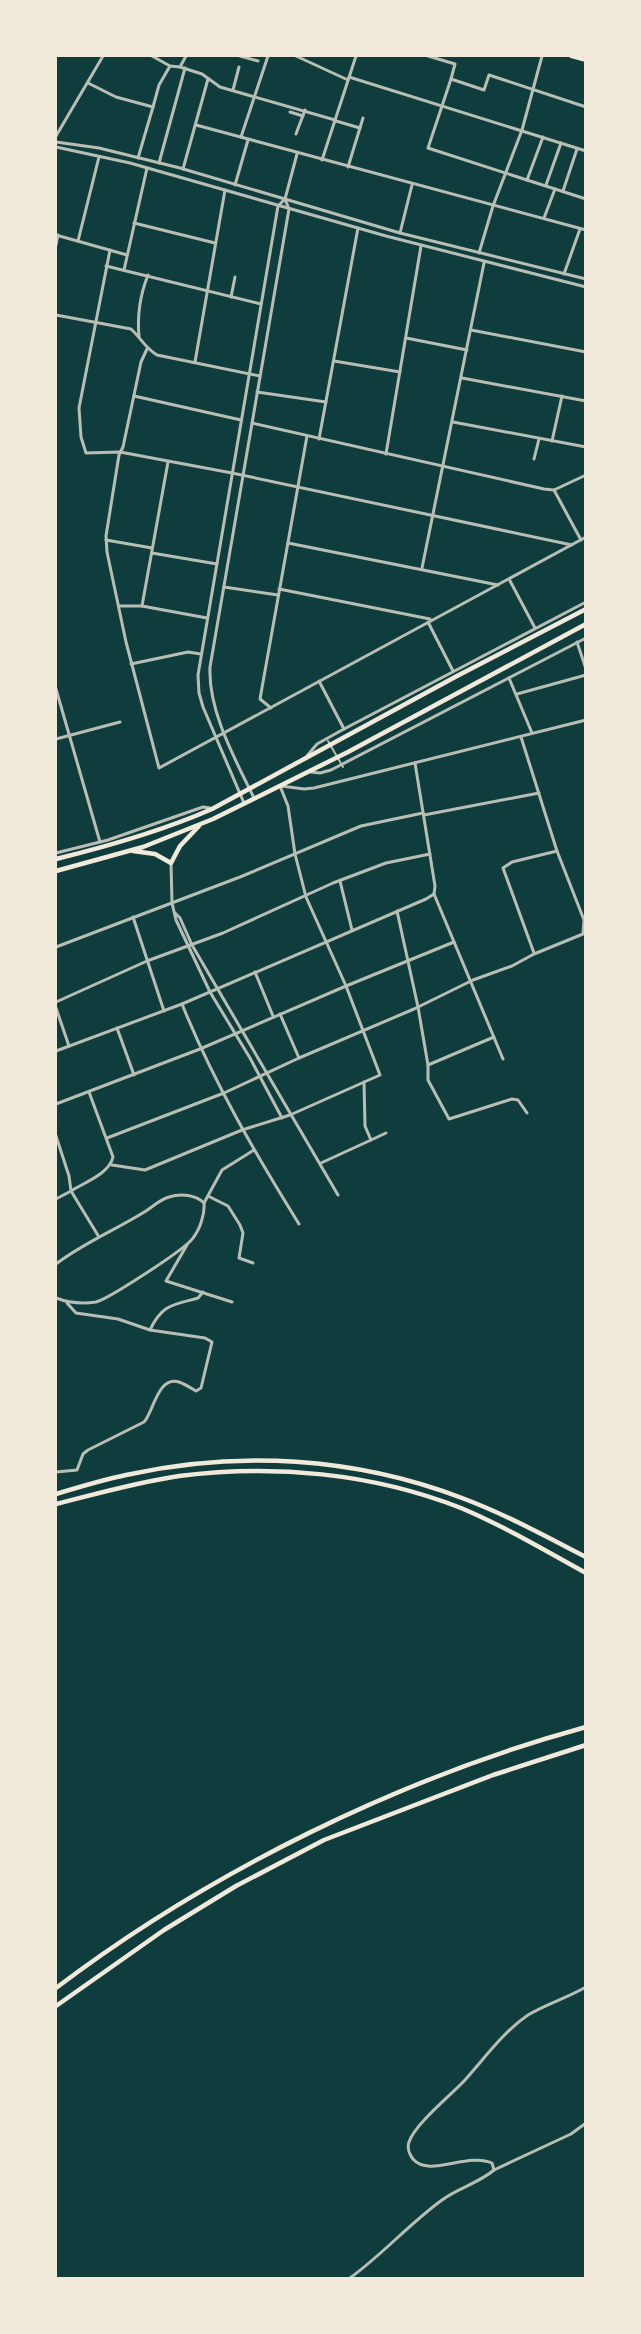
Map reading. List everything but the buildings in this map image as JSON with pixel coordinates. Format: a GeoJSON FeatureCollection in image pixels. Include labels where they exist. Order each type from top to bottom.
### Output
{"type":"FeatureCollection","features":[{"type":"Feature","properties":{"kind":"highway"},"geometry":{"type":"LineString","coordinates":[[56,860],[123,841],[212,808],[585,609]]}},
{"type":"Feature","properties":{"kind":"highway"},"geometry":{"type":"LineString","coordinates":[[56,872],[131,851],[201,824],[355,749],[585,624]]}},
{"type":"Feature","properties":{"kind":"highway"},"geometry":{"type":"LineString","coordinates":[[131,851],[155,854],[171,863],[180,846],[201,824]]}},
{"type":"Feature","properties":{"kind":"highway"},"geometry":{"type":"LineString","coordinates":[[56,1494],[126,1475],[220,1461],[269,1460],[339,1466],[386,1474],[463,1498],[504,1515],[585,1557]]}},
{"type":"Feature","properties":{"kind":"highway"},"geometry":{"type":"LineString","coordinates":[[56,1504],[178,1476],[220,1472],[277,1471],[349,1478],[414,1492],[460,1508],[501,1526],[585,1573]]}},
{"type":"Feature","properties":{"kind":"highway"},"geometry":{"type":"LineString","coordinates":[[56,1988],[156,1918],[228,1875],[318,1828],[487,1759],[585,1727]]}},
{"type":"Feature","properties":{"kind":"highway"},"geometry":{"type":"LineString","coordinates":[[56,2006],[164,1930],[236,1886],[324,1840],[493,1775],[585,1745]]}},
{"type":"Feature","properties":{"kind":"main road"},"geometry":{"type":"LineString","coordinates":[[571,56],[585,60]]}},
{"type":"Feature","properties":{"kind":"street"},"geometry":{"type":"LineString","coordinates":[[56,136],[103,56]]}},
{"type":"Feature","properties":{"kind":"street"},"geometry":{"type":"LineString","coordinates":[[152,56],[170,66],[180,67],[208,79],[214,84],[360,128]]}},
{"type":"Feature","properties":{"kind":"street"},"geometry":{"type":"LineString","coordinates":[[180,67],[186,56]]}},
{"type":"Feature","properties":{"kind":"street"},"geometry":{"type":"LineString","coordinates":[[242,56],[258,61]]}},
{"type":"Feature","properties":{"kind":"street"},"geometry":{"type":"LineString","coordinates":[[241,137],[268,56]]}},
{"type":"Feature","properties":{"kind":"street"},"geometry":{"type":"LineString","coordinates":[[296,56],[349,78],[585,151]]}},
{"type":"Feature","properties":{"kind":"street"},"geometry":{"type":"LineString","coordinates":[[322,160],[356,56]]}},
{"type":"Feature","properties":{"kind":"street"},"geometry":{"type":"LineString","coordinates":[[428,56],[455,64],[428,148],[585,199]]}},
{"type":"Feature","properties":{"kind":"street"},"geometry":{"type":"LineString","coordinates":[[479,252],[493,206],[522,130],[542,56]]}},
{"type":"Feature","properties":{"kind":"street"},"geometry":{"type":"LineString","coordinates":[[138,158],[159,85],[170,66]]}},
{"type":"Feature","properties":{"kind":"street"},"geometry":{"type":"LineString","coordinates":[[233,90],[239,67]]}},
{"type":"Feature","properties":{"kind":"street"},"geometry":{"type":"LineString","coordinates":[[159,163],[185,69]]}},
{"type":"Feature","properties":{"kind":"street"},"geometry":{"type":"LineString","coordinates":[[451,79],[484,90],[489,75],[585,107]]}},
{"type":"Feature","properties":{"kind":"street"},"geometry":{"type":"LineString","coordinates":[[183,169],[208,79]]}},
{"type":"Feature","properties":{"kind":"street"},"geometry":{"type":"LineString","coordinates":[[88,83],[116,97],[153,107]]}},
{"type":"Feature","properties":{"kind":"street"},"geometry":{"type":"LineString","coordinates":[[296,134],[305,110]]}},
{"type":"Feature","properties":{"kind":"street"},"geometry":{"type":"LineString","coordinates":[[290,112],[303,116]]}},
{"type":"Feature","properties":{"kind":"street"},"geometry":{"type":"LineString","coordinates":[[348,167],[363,118]]}},
{"type":"Feature","properties":{"kind":"street"},"geometry":{"type":"LineString","coordinates":[[196,125],[585,230]]}},
{"type":"Feature","properties":{"kind":"street"},"geometry":{"type":"LineString","coordinates":[[527,180],[543,137]]}},
{"type":"Feature","properties":{"kind":"street"},"geometry":{"type":"LineString","coordinates":[[235,185],[248,140]]}},
{"type":"Feature","properties":{"kind":"street"},"geometry":{"type":"LineString","coordinates":[[56,142],[99,148],[183,169],[400,233],[585,279]]}},
{"type":"Feature","properties":{"kind":"street"},"geometry":{"type":"LineString","coordinates":[[546,185],[561,143]]}},
{"type":"Feature","properties":{"kind":"street"},"geometry":{"type":"LineString","coordinates":[[56,147],[147,168],[421,246],[585,287]]}},
{"type":"Feature","properties":{"kind":"street"},"geometry":{"type":"LineString","coordinates":[[563,191],[577,149]]}},
{"type":"Feature","properties":{"kind":"street"},"geometry":{"type":"LineString","coordinates":[[244,803],[199,693],[198,675],[279,206],[285,199],[297,154]]}},
{"type":"Feature","properties":{"kind":"street"},"geometry":{"type":"LineString","coordinates":[[78,241],[99,157]]}},
{"type":"Feature","properties":{"kind":"street"},"geometry":{"type":"LineString","coordinates":[[124,270],[147,168]]}},
{"type":"Feature","properties":{"kind":"street"},"geometry":{"type":"LineString","coordinates":[[400,233],[412,184]]}},
{"type":"Feature","properties":{"kind":"street"},"geometry":{"type":"LineString","coordinates":[[544,219],[555,189]]}},
{"type":"Feature","properties":{"kind":"street"},"geometry":{"type":"LineString","coordinates":[[195,362],[225,190]]}},
{"type":"Feature","properties":{"kind":"street"},"geometry":{"type":"LineString","coordinates":[[254,798],[225,733],[209,683],[289,209],[285,199]]}},
{"type":"Feature","properties":{"kind":"street"},"geometry":{"type":"LineString","coordinates":[[134,223],[215,243]]}},
{"type":"Feature","properties":{"kind":"street"},"geometry":{"type":"LineString","coordinates":[[319,439],[358,228]]}},
{"type":"Feature","properties":{"kind":"street"},"geometry":{"type":"LineString","coordinates":[[564,274],[580,229]]}},
{"type":"Feature","properties":{"kind":"street"},"geometry":{"type":"LineString","coordinates":[[56,245],[57,235],[127,255]]}},
{"type":"Feature","properties":{"kind":"street"},"geometry":{"type":"LineString","coordinates":[[386,454],[421,246]]}},
{"type":"Feature","properties":{"kind":"street"},"geometry":{"type":"LineString","coordinates":[[110,250],[79,408],[81,437],[86,453],[121,452],[243,474],[572,544]]}},
{"type":"Feature","properties":{"kind":"street"},"geometry":{"type":"LineString","coordinates":[[422,568],[484,263]]}},
{"type":"Feature","properties":{"kind":"street"},"geometry":{"type":"LineString","coordinates":[[106,266],[261,304]]}},
{"type":"Feature","properties":{"kind":"street"},"geometry":{"type":"LineString","coordinates":[[139,337],[137,320],[141,292],[148,275]]}},
{"type":"Feature","properties":{"kind":"street"},"geometry":{"type":"LineString","coordinates":[[231,297],[235,277]]}},
{"type":"Feature","properties":{"kind":"street"},"geometry":{"type":"LineString","coordinates":[[56,315],[131,329],[147,349],[157,355],[260,376]]}},
{"type":"Feature","properties":{"kind":"street"},"geometry":{"type":"LineString","coordinates":[[471,330],[585,352]]}},
{"type":"Feature","properties":{"kind":"street"},"geometry":{"type":"LineString","coordinates":[[405,338],[467,350]]}},
{"type":"Feature","properties":{"kind":"street"},"geometry":{"type":"LineString","coordinates":[[147,349],[141,362],[121,452],[106,540],[131,664],[159,768],[585,537]]}},
{"type":"Feature","properties":{"kind":"street"},"geometry":{"type":"LineString","coordinates":[[334,361],[400,372]]}},
{"type":"Feature","properties":{"kind":"street"},"geometry":{"type":"LineString","coordinates":[[462,378],[585,401]]}},
{"type":"Feature","properties":{"kind":"street"},"geometry":{"type":"LineString","coordinates":[[257,392],[326,402]]}},
{"type":"Feature","properties":{"kind":"street"},"geometry":{"type":"LineString","coordinates":[[134,396],[242,420]]}},
{"type":"Feature","properties":{"kind":"street"},"geometry":{"type":"LineString","coordinates":[[552,441],[562,396]]}},
{"type":"Feature","properties":{"kind":"street"},"geometry":{"type":"LineString","coordinates":[[453,422],[585,447]]}},
{"type":"Feature","properties":{"kind":"street"},"geometry":{"type":"LineString","coordinates":[[252,423],[554,490],[585,475]]}},
{"type":"Feature","properties":{"kind":"street"},"geometry":{"type":"LineString","coordinates":[[271,708],[260,699],[307,436]]}},
{"type":"Feature","properties":{"kind":"street"},"geometry":{"type":"LineString","coordinates":[[534,459],[539,439]]}},
{"type":"Feature","properties":{"kind":"street"},"geometry":{"type":"LineString","coordinates":[[142,606],[168,462]]}},
{"type":"Feature","properties":{"kind":"street"},"geometry":{"type":"LineString","coordinates":[[554,490],[580,540]]}},
{"type":"Feature","properties":{"kind":"street"},"geometry":{"type":"LineString","coordinates":[[106,540],[217,564]]}},
{"type":"Feature","properties":{"kind":"street"},"geometry":{"type":"LineString","coordinates":[[288,543],[499,585]]}},
{"type":"Feature","properties":{"kind":"street"},"geometry":{"type":"LineString","coordinates":[[509,579],[535,628]]}},
{"type":"Feature","properties":{"kind":"street"},"geometry":{"type":"LineString","coordinates":[[224,587],[278,595]]}},
{"type":"Feature","properties":{"kind":"street"},"geometry":{"type":"LineString","coordinates":[[279,589],[430,621]]}},
{"type":"Feature","properties":{"kind":"street"},"geometry":{"type":"LineString","coordinates":[[305,759],[317,744],[585,602]]}},
{"type":"Feature","properties":{"kind":"street"},"geometry":{"type":"LineString","coordinates":[[119,606],[142,606],[207,618]]}},
{"type":"Feature","properties":{"kind":"street"},"geometry":{"type":"LineString","coordinates":[[430,621],[453,671]]}},
{"type":"Feature","properties":{"kind":"street"},"geometry":{"type":"LineString","coordinates":[[309,771],[328,772],[585,638]]}},
{"type":"Feature","properties":{"kind":"street"},"geometry":{"type":"LineString","coordinates":[[577,642],[585,669]]}},
{"type":"Feature","properties":{"kind":"street"},"geometry":{"type":"LineString","coordinates":[[131,664],[188,652],[201,654]]}},
{"type":"Feature","properties":{"kind":"street"},"geometry":{"type":"LineString","coordinates":[[517,694],[585,675]]}},
{"type":"Feature","properties":{"kind":"street"},"geometry":{"type":"LineString","coordinates":[[509,678],[532,733]]}},
{"type":"Feature","properties":{"kind":"street"},"geometry":{"type":"LineString","coordinates":[[319,681],[344,729]]}},
{"type":"Feature","properties":{"kind":"street"},"geometry":{"type":"LineString","coordinates":[[56,689],[100,842]]}},
{"type":"Feature","properties":{"kind":"street"},"geometry":{"type":"LineString","coordinates":[[56,1199],[112,1165],[145,1170],[242,1130],[290,1115],[380,1075],[346,986],[306,897],[295,854],[288,806],[280,786],[304,789],[585,720]]}},
{"type":"Feature","properties":{"kind":"street"},"geometry":{"type":"LineString","coordinates":[[56,739],[120,722]]}},
{"type":"Feature","properties":{"kind":"street"},"geometry":{"type":"LineString","coordinates":[[107,1138],[224,1093],[470,982],[583,934],[585,928],[557,851],[521,735]]}},
{"type":"Feature","properties":{"kind":"street"},"geometry":{"type":"LineString","coordinates":[[328,741],[343,767]]}},
{"type":"Feature","properties":{"kind":"street"},"geometry":{"type":"LineString","coordinates":[[415,763],[434,894],[503,1059]]}},
{"type":"Feature","properties":{"kind":"street"},"geometry":{"type":"LineString","coordinates":[[56,948],[361,826],[539,793]]}},
{"type":"Feature","properties":{"kind":"street"},"geometry":{"type":"LineString","coordinates":[[56,853],[100,842],[203,807],[212,808]]}},
{"type":"Feature","properties":{"kind":"street"},"geometry":{"type":"LineString","coordinates":[[534,954],[503,868],[512,862],[557,851]]}},
{"type":"Feature","properties":{"kind":"street"},"geometry":{"type":"LineString","coordinates":[[56,1002],[340,881],[386,863],[430,854]]}},
{"type":"Feature","properties":{"kind":"street"},"geometry":{"type":"LineString","coordinates":[[171,863],[172,903],[176,920],[244,1031],[290,1115],[321,1163],[338,1195]]}},
{"type":"Feature","properties":{"kind":"street"},"geometry":{"type":"LineString","coordinates":[[340,881],[352,930]]}},
{"type":"Feature","properties":{"kind":"street"},"geometry":{"type":"LineString","coordinates":[[56,1051],[182,1004],[434,894]]}},
{"type":"Feature","properties":{"kind":"street"},"geometry":{"type":"LineString","coordinates":[[397,911],[418,1007],[428,1065],[428,1080],[449,1119],[512,1099],[518,1100],[527,1113]]}},
{"type":"Feature","properties":{"kind":"street"},"geometry":{"type":"LineString","coordinates":[[133,917],[164,1011]]}},
{"type":"Feature","properties":{"kind":"street"},"geometry":{"type":"LineString","coordinates":[[56,1104],[236,1035],[280,1014],[454,942]]}},
{"type":"Feature","properties":{"kind":"street"},"geometry":{"type":"LineString","coordinates":[[190,945],[210,992],[282,1118]]}},
{"type":"Feature","properties":{"kind":"street"},"geometry":{"type":"LineString","coordinates":[[255,972],[273,1017]]}},
{"type":"Feature","properties":{"kind":"street"},"geometry":{"type":"LineString","coordinates":[[182,1004],[200,1049],[242,1130],[299,1224]]}},
{"type":"Feature","properties":{"kind":"street"},"geometry":{"type":"LineString","coordinates":[[56,1008],[69,1046]]}},
{"type":"Feature","properties":{"kind":"street"},"geometry":{"type":"LineString","coordinates":[[280,1014],[299,1058]]}},
{"type":"Feature","properties":{"kind":"street"},"geometry":{"type":"LineString","coordinates":[[117,1028],[134,1075]]}},
{"type":"Feature","properties":{"kind":"street"},"geometry":{"type":"LineString","coordinates":[[428,1065],[494,1036]]}},
{"type":"Feature","properties":{"kind":"street"},"geometry":{"type":"LineString","coordinates":[[364,1082],[365,1126],[371,1140]]}},
{"type":"Feature","properties":{"kind":"street"},"geometry":{"type":"LineString","coordinates":[[89,1092],[114,1157],[112,1165]]}},
{"type":"Feature","properties":{"kind":"street"},"geometry":{"type":"LineString","coordinates":[[321,1163],[386,1133]]}},
{"type":"Feature","properties":{"kind":"street"},"geometry":{"type":"LineString","coordinates":[[56,1136],[69,1176],[71,1191],[99,1237]]}},
{"type":"Feature","properties":{"kind":"street"},"geometry":{"type":"LineString","coordinates":[[67,1303],[99,1302],[188,1244],[194,1238],[205,1211],[204,1203],[222,1170],[254,1150]]}},
{"type":"Feature","properties":{"kind":"street"},"geometry":{"type":"LineString","coordinates":[[56,1264],[144,1213],[162,1199],[181,1195],[199,1198],[204,1203]]}},
{"type":"Feature","properties":{"kind":"street"},"geometry":{"type":"LineString","coordinates":[[208,1196],[225,1203],[234,1216],[243,1233],[239,1258],[253,1263]]}},
{"type":"Feature","properties":{"kind":"street"},"geometry":{"type":"LineString","coordinates":[[188,1244],[166,1281],[232,1302]]}},
{"type":"Feature","properties":{"kind":"street"},"geometry":{"type":"LineString","coordinates":[[150,1330],[164,1309],[198,1298],[203,1292]]}},
{"type":"Feature","properties":{"kind":"street"},"geometry":{"type":"LineString","coordinates":[[56,1298],[67,1303],[76,1312],[118,1318],[150,1330],[205,1338],[212,1342],[201,1388],[196,1390],[178,1381],[170,1382],[156,1395],[149,1417],[144,1422],[88,1449],[83,1454],[77,1470],[56,1472]]}},
{"type":"Feature","properties":{"kind":"street"},"geometry":{"type":"LineString","coordinates":[[494,2170],[492,2163],[479,2160],[461,2160],[428,2168],[420,2166],[408,2150],[409,2142],[433,2112],[491,2050],[527,2016],[585,1987]]}},
{"type":"Feature","properties":{"kind":"street"},"geometry":{"type":"LineString","coordinates":[[350,2278],[373,2260],[415,2220],[449,2194],[494,2170],[572,2134],[585,2123]]}}]}
